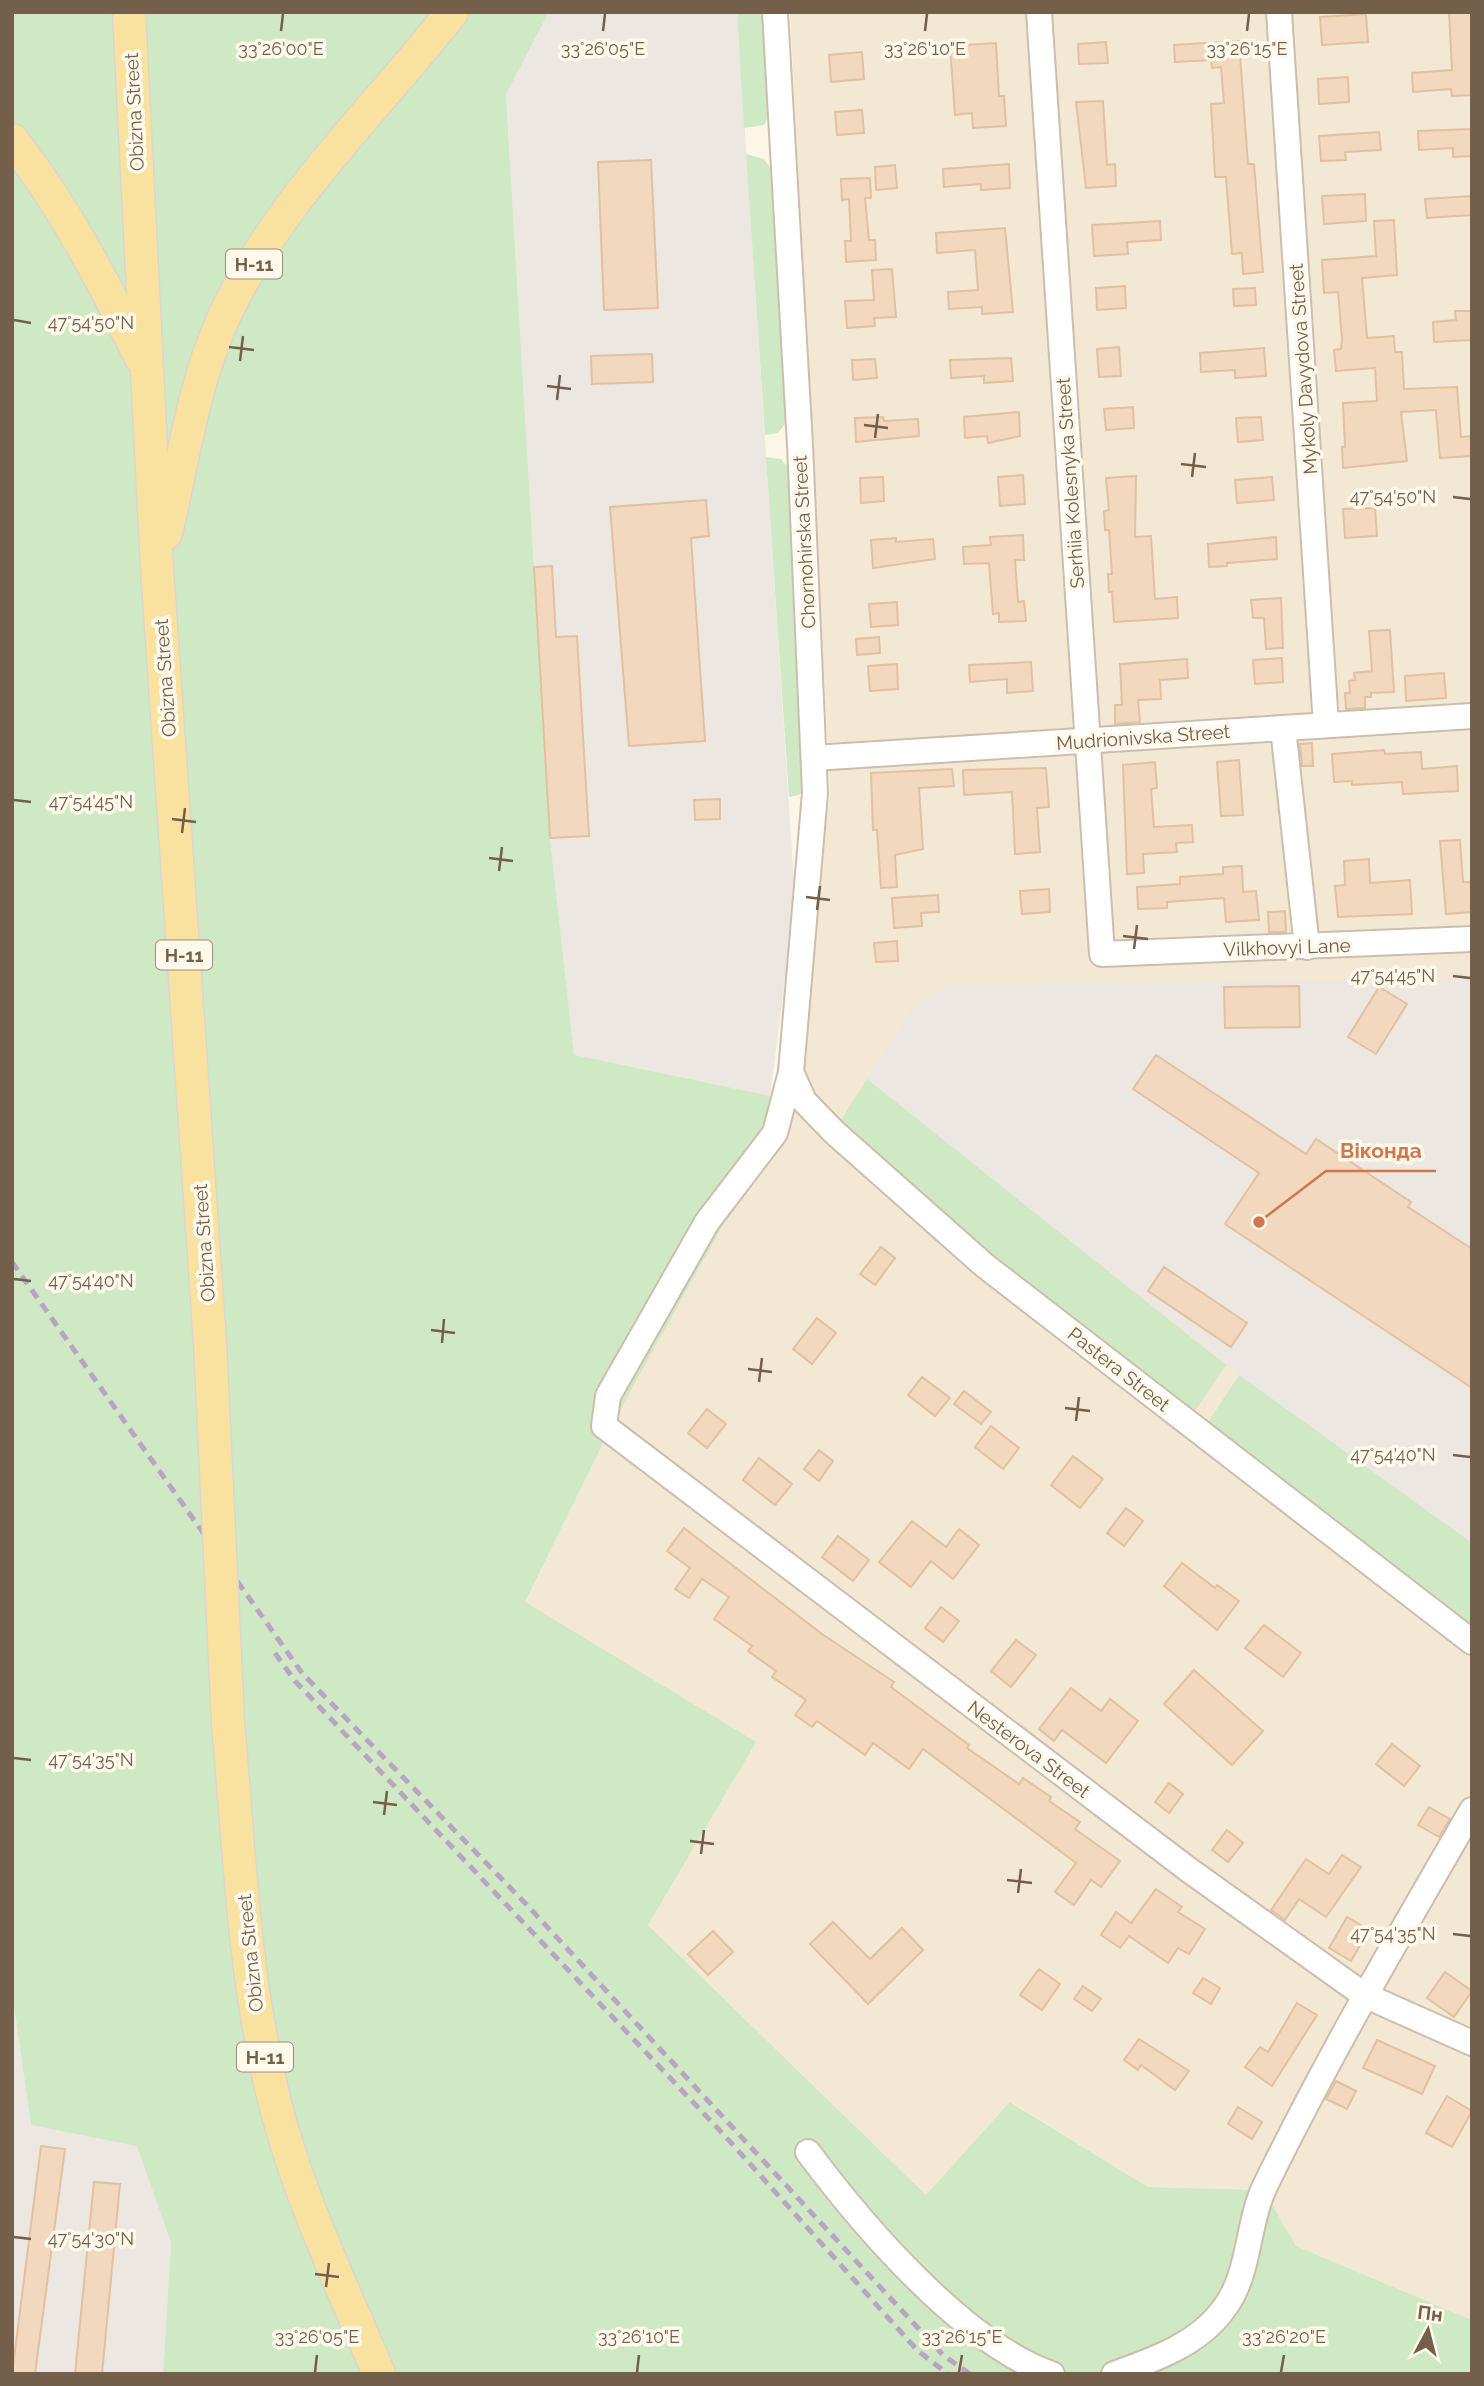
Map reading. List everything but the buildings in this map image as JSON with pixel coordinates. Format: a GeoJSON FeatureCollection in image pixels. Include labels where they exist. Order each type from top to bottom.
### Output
{"type":"FeatureCollection","features":[{"type":"Feature","properties":{"kind":"main road","name":"Obizna Street"},"geometry":{"type":"LineString","coordinates":[[129,12],[158,568],[210,1343],[229,1722],[250,1989],[272,2092],[298,2182],[379,2374]]}},
{"type":"Feature","properties":{"kind":"main road","name":"Н-11"},"geometry":{"type":"LineString","coordinates":[[158,568],[202,383],[224,318],[265,244],[314,174],[452,12]]}},
{"type":"Feature","properties":{"kind":"main road"},"geometry":{"type":"LineString","coordinates":[[12,140],[44,180],[91,255],[147,371]]}},
{"type":"Feature","properties":{"kind":"street","name":"Chornohirska Street"},"geometry":{"type":"LineString","coordinates":[[604,1426],[608,1396],[707,1222],[775,1133],[791,1072],[814,806],[814,758],[775,12]]}},
{"type":"Feature","properties":{"kind":"street","name":"Serhiia Kolesnyka Street"},"geometry":{"type":"LineString","coordinates":[[1039,12],[1101,954]]}},
{"type":"Feature","properties":{"kind":"street","name":"Mykoly Davydova Street"},"geometry":{"type":"LineString","coordinates":[[1279,12],[1326,725]]}},
{"type":"Feature","properties":{"kind":"street","name":"Mudrionivska Street"},"geometry":{"type":"LineString","coordinates":[[814,758],[1472,716]]}},
{"type":"Feature","properties":{"kind":"street"},"geometry":{"type":"LineString","coordinates":[[1283,728],[1307,947]]}},
{"type":"Feature","properties":{"kind":"street","name":"Vilkhovyi Lane"},"geometry":{"type":"LineString","coordinates":[[1101,954],[1472,939]]}},
{"type":"Feature","properties":{"kind":"street","name":"Pastera Street"},"geometry":{"type":"LineString","coordinates":[[791,1072],[804,1101],[834,1132],[984,1265],[1472,1642]]}},
{"type":"Feature","properties":{"kind":"street","name":"Nesterova Street"},"geometry":{"type":"LineString","coordinates":[[604,1426],[1189,1870],[1364,1995],[1472,2043]]}},
{"type":"Feature","properties":{"kind":"street"},"geometry":{"type":"LineString","coordinates":[[1114,2374],[1154,2360],[1180,2346],[1206,2329],[1223,2310],[1241,2275],[1255,2212],[1264,2190],[1364,1995],[1472,1810]]}},
{"type":"Feature","properties":{"kind":"street"},"geometry":{"type":"LineString","coordinates":[[808,2152],[838,2193],[918,2280],[991,2341],[1033,2367],[1052,2374]]}},
{"type":"Feature","properties":{"kind":"shaded area"},"geometry":{"type":"Polygon","coordinates":[[[549,12],[737,12],[795,899],[770,1097],[574,1056],[550,838],[506,93],[549,12]]]}},
{"type":"Feature","properties":{"kind":"shaded area"},"geometry":{"type":"Polygon","coordinates":[[[790,12],[1472,12],[1472,2320],[1296,2246],[1264,2190],[1148,2187],[1011,2102],[926,2195],[648,1925],[525,1602],[614,1421],[722,1227],[782,1144],[798,1102],[830,790],[790,12]]]}},
{"type":"Feature","properties":{"kind":"shaded area"},"geometry":{"type":"Polygon","coordinates":[[[1472,978],[1472,1543],[1232,1370],[867,1079],[914,1005],[946,986],[1472,978]]]}},
{"type":"Feature","properties":{"kind":"shaded area"},"geometry":{"type":"Polygon","coordinates":[[[12,1994],[31,2125],[137,2145],[171,2243],[163,2374],[12,2374],[12,1994]]]}},
{"type":"Feature","properties":{"kind":"green space"},"geometry":{"type":"Polygon","coordinates":[[[12,12],[549,12],[506,94],[550,838],[574,1055],[798,1102],[782,1144],[722,1227],[614,1421],[525,1602],[756,1742],[648,1925],[926,2195],[1010,2102],[1148,2187],[1264,2190],[1296,2246],[1472,2320],[1472,2374],[163,2374],[171,2243],[137,2146],[31,2125],[12,1993],[12,12]]]}},
{"type":"Feature","properties":{"kind":"green space"},"geometry":{"type":"Polygon","coordinates":[[[737,12],[764,12],[772,110],[764,125],[744,128],[737,12]]]}},
{"type":"Feature","properties":{"kind":"green space"},"geometry":{"type":"Polygon","coordinates":[[[746,154],[764,159],[771,169],[786,423],[778,433],[765,435],[746,154]]]}},
{"type":"Feature","properties":{"kind":"green space"},"geometry":{"type":"Polygon","coordinates":[[[766,457],[781,459],[788,468],[806,787],[799,795],[789,797],[766,457]]]}},
{"type":"Feature","properties":{"kind":"green space"},"geometry":{"type":"Polygon","coordinates":[[[867,1079],[1226,1365],[1193,1414],[992,1259],[839,1123],[867,1079]]]}},
{"type":"Feature","properties":{"kind":"green space"},"geometry":{"type":"Polygon","coordinates":[[[1239,1375],[1472,1543],[1472,1629],[1207,1424],[1239,1375]]]}},
{"type":"Feature","properties":{"kind":"railway"},"geometry":{"type":"LineString","coordinates":[[12,1262],[302,1673],[526,1904],[943,2355],[970,2374]]}},
{"type":"Feature","properties":{"kind":"railway"},"geometry":{"type":"LineString","coordinates":[[275,1653],[295,1681],[725,2136],[918,2351],[948,2374]]}},
{"type":"Feature","properties":{"kind":"place","name":"Віконда"},"geometry":{"type":"Point","coordinates":[1259,1222]}}]}
